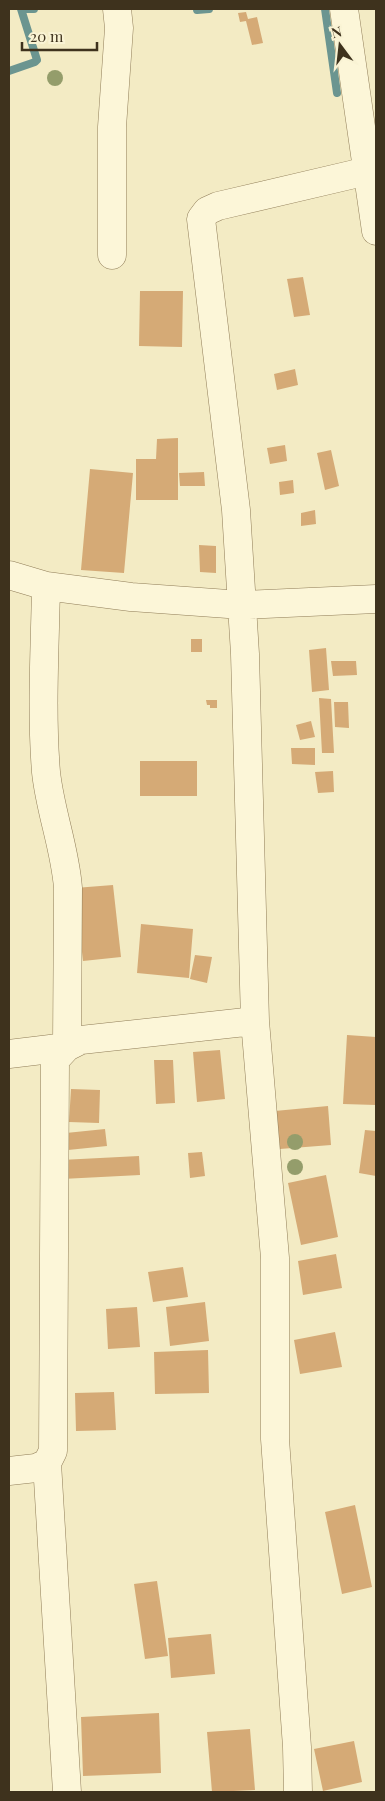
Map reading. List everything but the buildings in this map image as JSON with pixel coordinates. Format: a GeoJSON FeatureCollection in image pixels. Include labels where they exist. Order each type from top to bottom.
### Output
{"type":"FeatureCollection","features":[{"type":"Feature","properties":{"kind":"street"},"geometry":{"type":"LineString","coordinates":[[112,255],[112,127],[120,28],[117,9]]}},
{"type":"Feature","properties":{"kind":"street"},"geometry":{"type":"LineString","coordinates":[[344,9],[372,170],[376,231]]}},
{"type":"Feature","properties":{"kind":"street"},"geometry":{"type":"LineString","coordinates":[[298,1792],[296,1737],[275,1439],[275,1258],[255,1021],[242,605],[236,510],[201,219],[207,210],[218,206],[372,170]]}},
{"type":"Feature","properties":{"kind":"street"},"geometry":{"type":"LineString","coordinates":[[9,575],[46,586],[131,597],[242,605],[376,599]]}},
{"type":"Feature","properties":{"kind":"street"},"geometry":{"type":"LineString","coordinates":[[46,586],[44,663],[46,770],[49,793],[67,868],[68,888],[67,1047],[55,1060],[54,1079],[53,1452],[47,1464],[67,1792]]}},
{"type":"Feature","properties":{"kind":"street"},"geometry":{"type":"LineString","coordinates":[[9,1054],[67,1047],[81,1040],[255,1021]]}},
{"type":"Feature","properties":{"kind":"street"},"geometry":{"type":"LineString","coordinates":[[9,1471],[36,1468],[47,1464]]}},
{"type":"Feature","properties":{"kind":"waterway"},"geometry":{"type":"LineString","coordinates":[[9,71],[37,60],[21,9]]}},
{"type":"Feature","properties":{"kind":"waterway"},"geometry":{"type":"LineString","coordinates":[[22,9],[34,9]]}},
{"type":"Feature","properties":{"kind":"waterway"},"geometry":{"type":"LineString","coordinates":[[197,10],[209,9]]}},
{"type":"Feature","properties":{"kind":"waterway"},"geometry":{"type":"LineString","coordinates":[[325,9],[337,93]]}}]}
